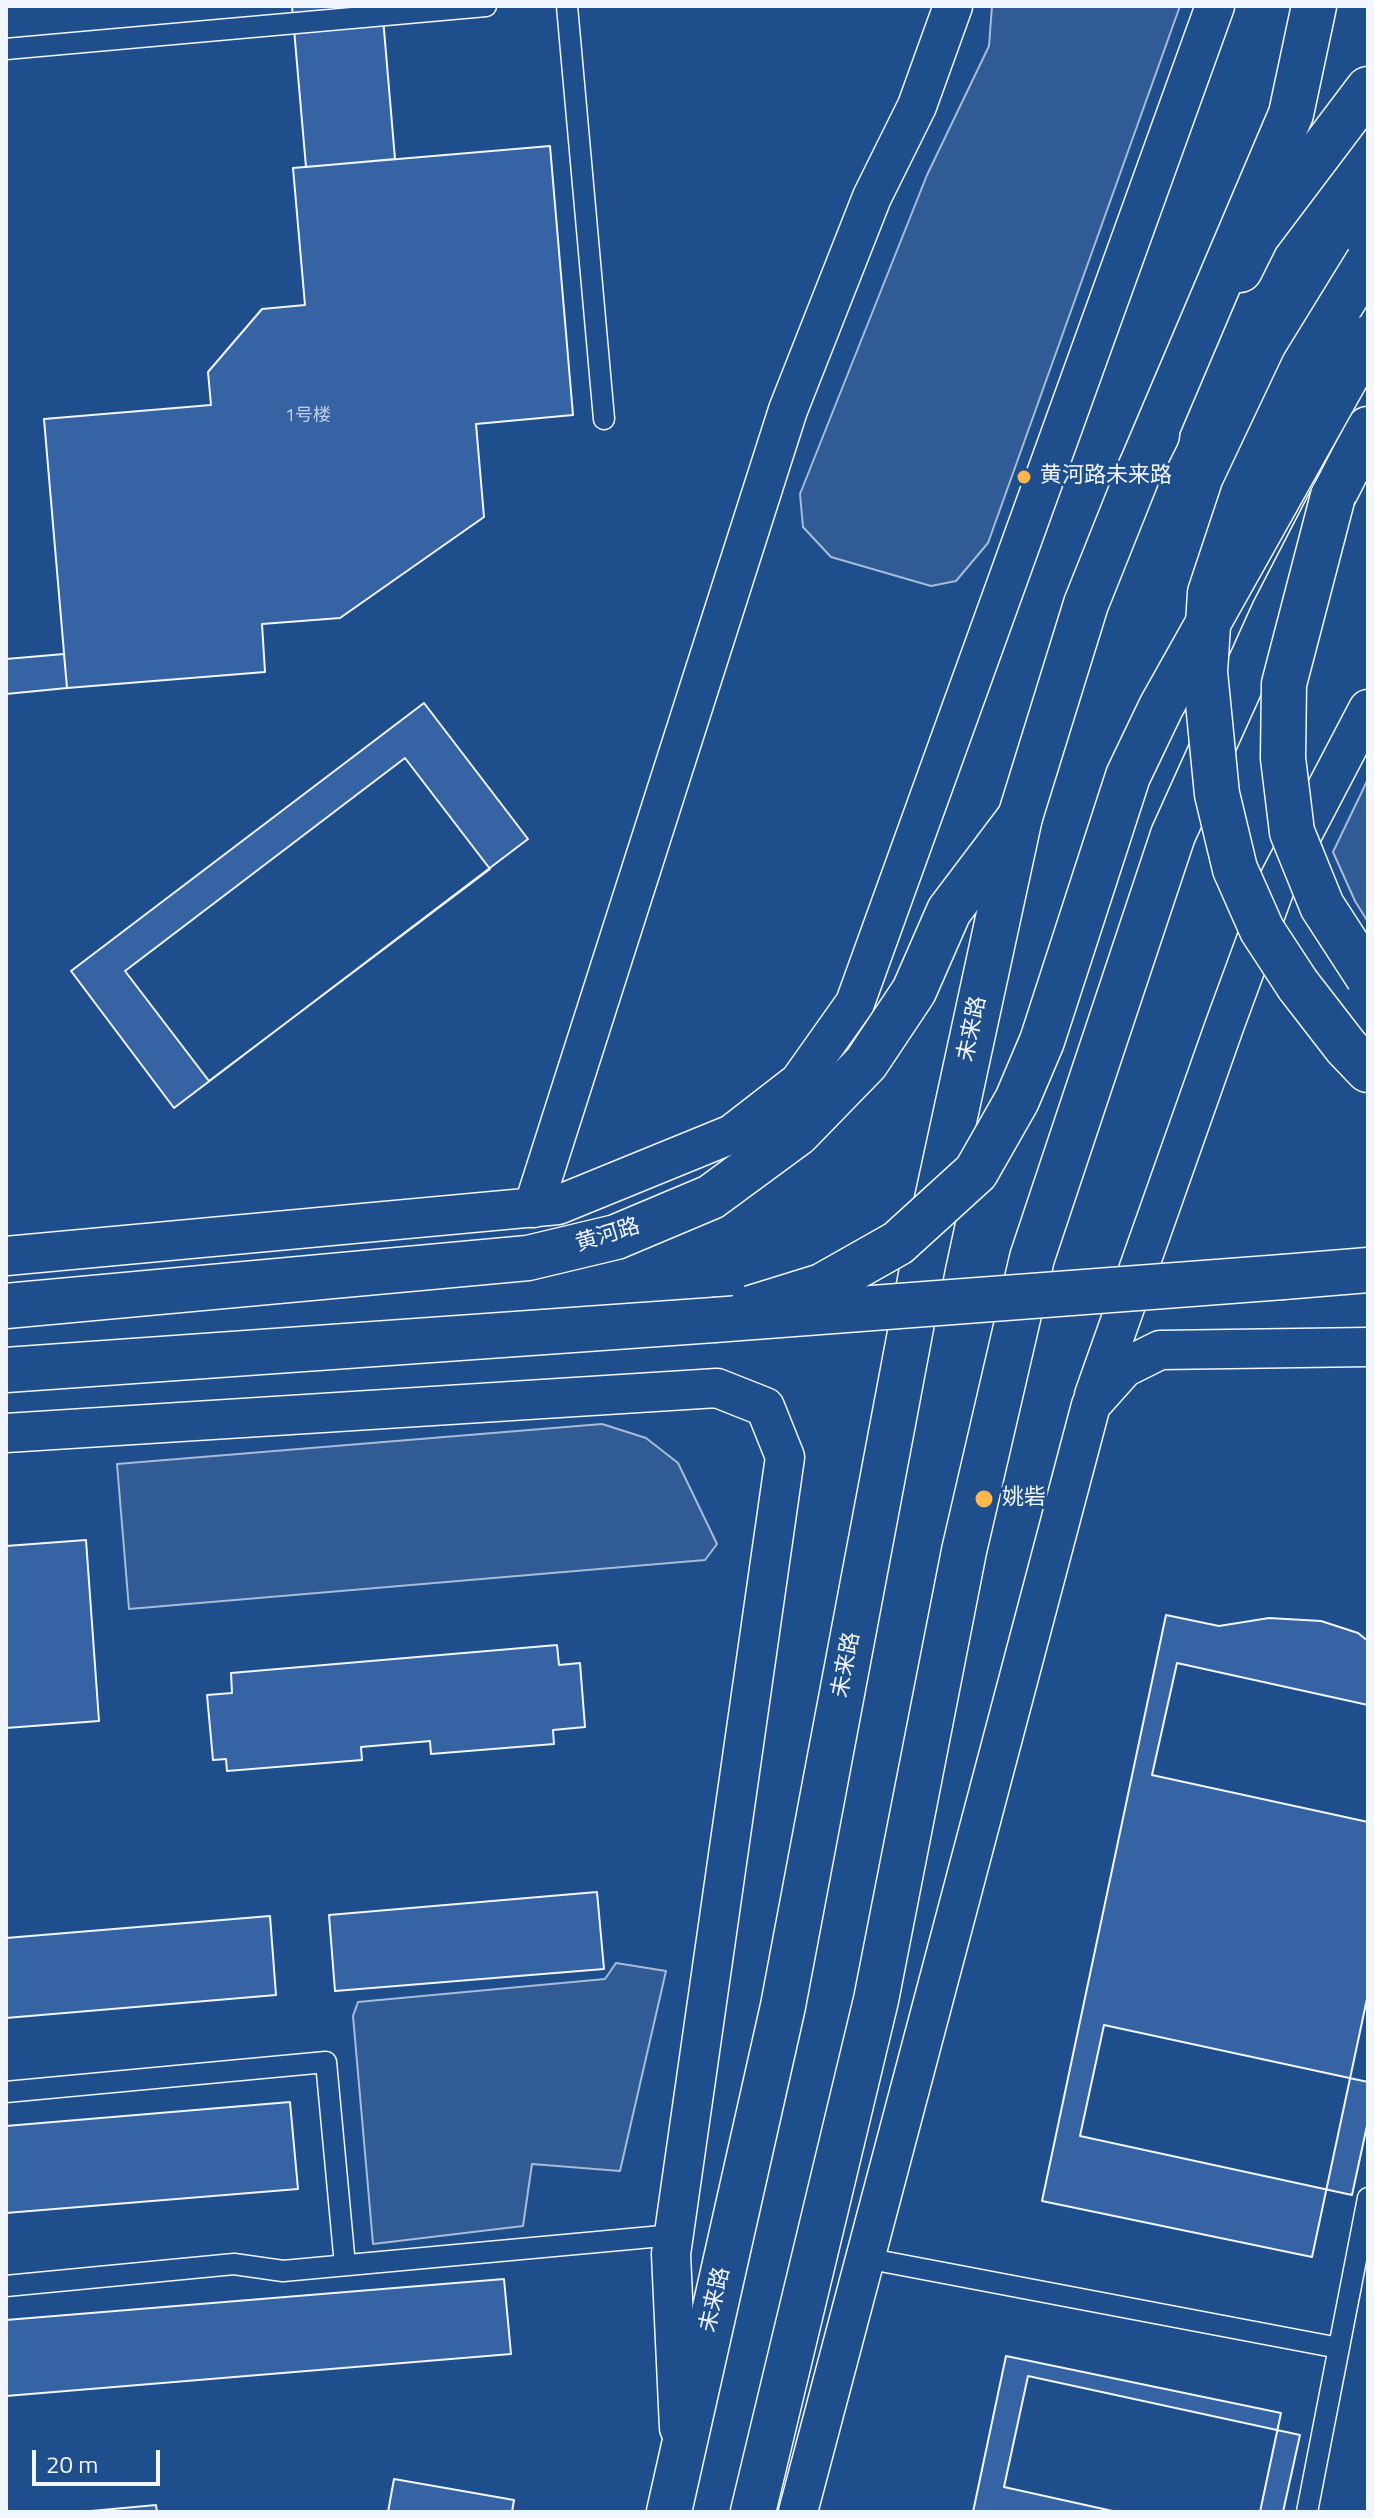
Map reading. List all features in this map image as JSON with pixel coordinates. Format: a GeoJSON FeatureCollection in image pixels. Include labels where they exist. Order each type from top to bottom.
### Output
{"type":"FeatureCollection","features":[{"type":"Feature","properties":{"kind":"main road"},"geometry":{"type":"LineString","coordinates":[[1020,817],[1086,604],[1291,114],[1314,6]]}},
{"type":"Feature","properties":{"kind":"main road"},"geometry":{"type":"LineString","coordinates":[[1140,469],[1257,236],[1368,89]]}},
{"type":"Feature","properties":{"kind":"main road"},"geometry":{"type":"LineString","coordinates":[[1368,261],[1304,365],[1243,494],[1210,593],[1205,672],[1217,794],[1235,869],[1262,930],[1298,985],[1368,1070]]}},
{"type":"Feature","properties":{"kind":"main road"},"geometry":{"type":"LineString","coordinates":[[714,1320],[822,1286],[848,1272],[898,1243],[976,1172],[1017,1100],[1042,1041],[1128,776],[1161,707],[1368,338]]}},
{"type":"Feature","properties":{"kind":"main road"},"geometry":{"type":"LineString","coordinates":[[753,2512],[876,2000],[964,1551],[1032,1258],[1173,835],[1274,611],[1368,429]]}},
{"type":"Feature","properties":{"kind":"main road"},"geometry":{"type":"LineString","coordinates":[[1333,496],[1284,684],[1283,758],[1292,832],[1322,906],[1368,977]]}},
{"type":"Feature","properties":{"kind":"main road","name":"黄河路"},"geometry":{"type":"LineString","coordinates":[[6,1306],[528,1258],[616,1237],[711,1197],[798,1133],[866,1063],[914,991],[949,911],[1020,817]]}},
{"type":"Feature","properties":{"kind":"main road","name":"未来路"},"geometry":{"type":"LineString","coordinates":[[669,2512],[783,2006],[923,1264],[1020,817]]}},
{"type":"Feature","properties":{"kind":"main road"},"geometry":{"type":"LineString","coordinates":[[6,1370],[436,1341],[1368,1270]]}},
{"type":"Feature","properties":{"kind":"street"},"geometry":{"type":"LineString","coordinates":[[533,1208],[788,410],[872,197],[917,106],[953,6]]}},
{"type":"Feature","properties":{"kind":"street"},"geometry":{"type":"LineString","coordinates":[[6,1256],[558,1205],[732,1134],[799,1082],[855,1003],[1215,6]]}},
{"type":"Feature","properties":{"kind":"street"},"geometry":{"type":"LineString","coordinates":[[798,2512],[1091,1405],[1277,883],[1368,709]]}},
{"type":"Feature","properties":{"kind":"street"},"geometry":{"type":"LineString","coordinates":[[1091,1405],[1124,1368],[1160,1350],[1368,1347]]}},
{"type":"Feature","properties":{"kind":"street"},"geometry":{"type":"LineString","coordinates":[[6,1433],[717,1388],[765,1407],[785,1457],[671,2254],[680,2459]]}},
{"type":"Feature","properties":{"kind":"lane"},"geometry":{"type":"LineString","coordinates":[[6,49],[486,6]]}},
{"type":"Feature","properties":{"kind":"lane"},"geometry":{"type":"LineString","coordinates":[[567,6],[604,419]]}},
{"type":"Feature","properties":{"kind":"lane"},"geometry":{"type":"LineString","coordinates":[[6,2092],[326,2062],[345,2265]]}},
{"type":"Feature","properties":{"kind":"lane"},"geometry":{"type":"LineString","coordinates":[[1307,2512],[1368,2198]]}},
{"type":"Feature","properties":{"kind":"lane"},"geometry":{"type":"LineString","coordinates":[[6,2286],[234,2264],[283,2271],[673,2235]]}},
{"type":"Feature","properties":{"kind":"lane"},"geometry":{"type":"LineString","coordinates":[[865,2258],[1339,2348]]}},
{"type":"Feature","properties":{"kind":"shaded area"},"geometry":{"type":"Polygon","coordinates":[[[992,6],[1180,6],[988,543],[956,581],[931,586],[831,557],[803,527],[800,494],[927,175],[989,46],[992,6]]]}},
{"type":"Feature","properties":{"kind":"shaded area"},"geometry":{"type":"Polygon","coordinates":[[[1368,779],[1368,922],[1333,852],[1368,779]]]}},
{"type":"Feature","properties":{"kind":"shaded area"},"geometry":{"type":"Polygon","coordinates":[[[602,1424],[646,1438],[678,1463],[717,1544],[705,1560],[129,1609],[117,1464],[602,1424]]]}},
{"type":"Feature","properties":{"kind":"shaded area"},"geometry":{"type":"Polygon","coordinates":[[[616,1963],[666,1971],[620,2171],[532,2164],[523,2226],[373,2244],[353,2016],[358,2002],[605,1979],[616,1963]]]}},
{"type":"Feature","properties":{"kind":"building"},"geometry":{"type":"Polygon","coordinates":[[[292,6],[382,6],[395,159],[306,167],[292,6]]]}},
{"type":"Feature","properties":{"kind":"building"},"geometry":{"type":"Polygon","coordinates":[[[550,146],[573,415],[476,424],[484,517],[340,618],[262,624],[265,672],[67,688],[44,419],[211,405],[208,372],[262,309],[305,305],[293,168],[550,146]]]}},
{"type":"Feature","properties":{"kind":"building"},"geometry":{"type":"Polygon","coordinates":[[[64,654],[67,688],[6,694],[6,659],[64,654]]]}},
{"type":"Feature","properties":{"kind":"building"},"geometry":{"type":"Polygon","coordinates":[[[424,703],[528,839],[174,1108],[71,971],[424,703]]]}},
{"type":"Feature","properties":{"kind":"building"},"geometry":{"type":"Polygon","coordinates":[[[405,758],[490,869],[209,1081],[125,971],[405,758]]]}},
{"type":"Feature","properties":{"kind":"building"},"geometry":{"type":"Polygon","coordinates":[[[86,1540],[99,1721],[6,1728],[6,1546],[86,1540]]]}},
{"type":"Feature","properties":{"kind":"building"},"geometry":{"type":"Polygon","coordinates":[[[1166,1615],[1219,1626],[1269,1618],[1321,1621],[1358,1633],[1368,1641],[1368,1994],[1312,2257],[1042,2201],[1166,1615]]]}},
{"type":"Feature","properties":{"kind":"building"},"geometry":{"type":"Polygon","coordinates":[[[557,1645],[559,1665],[580,1663],[585,1727],[553,1730],[554,1744],[431,1754],[430,1741],[361,1747],[362,1760],[227,1771],[226,1759],[213,1760],[207,1695],[232,1693],[231,1673],[557,1645]]]}},
{"type":"Feature","properties":{"kind":"building"},"geometry":{"type":"Polygon","coordinates":[[[1177,1663],[1368,1705],[1368,1822],[1152,1775],[1177,1663]]]}},
{"type":"Feature","properties":{"kind":"building"},"geometry":{"type":"Polygon","coordinates":[[[597,1892],[604,1969],[335,1991],[329,1915],[597,1892]]]}},
{"type":"Feature","properties":{"kind":"building"},"geometry":{"type":"Polygon","coordinates":[[[270,1916],[276,1995],[6,2018],[6,1938],[270,1916]]]}},
{"type":"Feature","properties":{"kind":"building"},"geometry":{"type":"Polygon","coordinates":[[[1104,2025],[1368,2082],[1368,2121],[1352,2195],[1080,2136],[1104,2025]]]}},
{"type":"Feature","properties":{"kind":"building"},"geometry":{"type":"Polygon","coordinates":[[[290,2102],[298,2189],[6,2213],[6,2126],[290,2102]]]}},
{"type":"Feature","properties":{"kind":"building"},"geometry":{"type":"Polygon","coordinates":[[[504,2279],[511,2354],[6,2396],[6,2320],[504,2279]]]}},
{"type":"Feature","properties":{"kind":"building"},"geometry":{"type":"Polygon","coordinates":[[[1006,2356],[1281,2413],[1260,2512],[973,2512],[1006,2356]]]}},
{"type":"Feature","properties":{"kind":"building"},"geometry":{"type":"Polygon","coordinates":[[[1028,2376],[1300,2435],[1283,2512],[1117,2512],[1004,2487],[1028,2376]]]}},
{"type":"Feature","properties":{"kind":"building"},"geometry":{"type":"Polygon","coordinates":[[[394,2479],[514,2500],[512,2512],[388,2512],[394,2479]]]}},
{"type":"Feature","properties":{"kind":"building"},"geometry":{"type":"Polygon","coordinates":[[[156,2505],[157,2512],[80,2512],[156,2505]]]}},
{"type":"Feature","properties":{"kind":"place","name":"黄河路未来路"},"geometry":{"type":"Point","coordinates":[1024,477]}},
{"type":"Feature","properties":{"kind":"place","name":"姚砦"},"geometry":{"type":"Point","coordinates":[984,1499]}}]}
